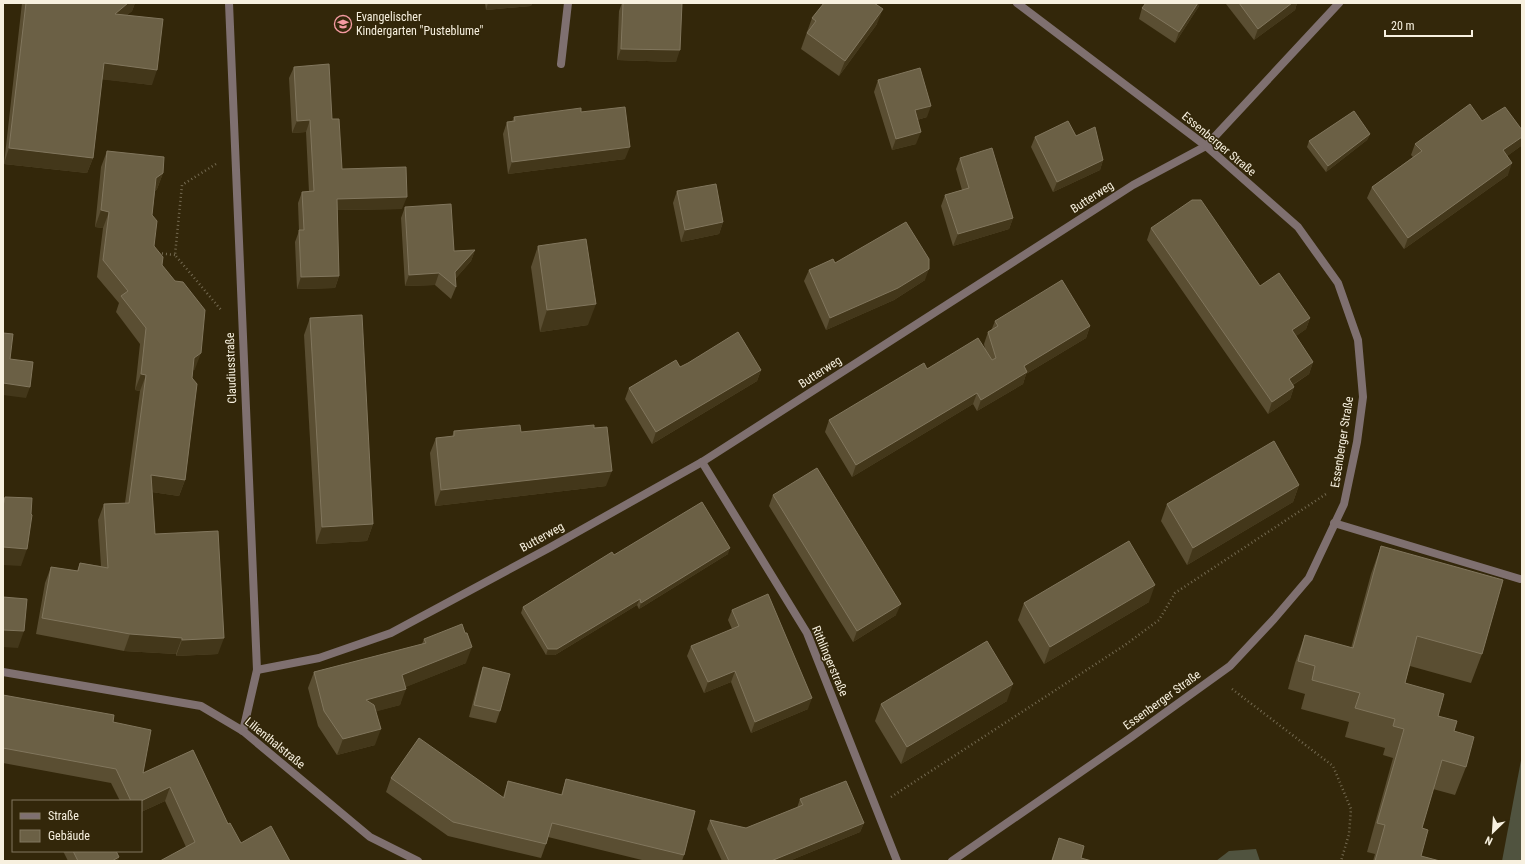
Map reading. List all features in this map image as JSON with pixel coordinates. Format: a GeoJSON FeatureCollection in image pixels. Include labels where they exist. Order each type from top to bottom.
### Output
{"type":"FeatureCollection","features":[{"type":"Feature","properties":{"kind":"street","name":"Claudiusstraße"},"geometry":{"type":"LineString","coordinates":[[230,3],[242,334],[257,670],[243,731]]}},
{"type":"Feature","properties":{"kind":"street"},"geometry":{"type":"LineString","coordinates":[[561,64],[568,3]]}},
{"type":"Feature","properties":{"kind":"street","name":"Essenberger Straße"},"geometry":{"type":"LineString","coordinates":[[957,860],[1230,666],[1309,578],[1344,504],[1363,397],[1358,340],[1338,283],[1298,227],[1206,146],[1017,3]]}},
{"type":"Feature","properties":{"kind":"street","name":"Butterweg"},"geometry":{"type":"LineString","coordinates":[[257,670],[319,658],[391,633],[702,462],[1133,185],[1206,146],[1339,3]]}},
{"type":"Feature","properties":{"kind":"street","name":"Rithlingerstraße"},"geometry":{"type":"LineString","coordinates":[[702,462],[806,633],[897,861]]}},
{"type":"Feature","properties":{"kind":"street"},"geometry":{"type":"LineString","coordinates":[[1334,524],[1520,579]]}},
{"type":"Feature","properties":{"kind":"street","name":"Lilienthalstraße"},"geometry":{"type":"LineString","coordinates":[[3,672],[201,706],[243,731],[370,837],[418,861]]}},
{"type":"Feature","properties":{"kind":"path"},"geometry":{"type":"LineString","coordinates":[[175,255],[182,186],[236,151]]}},
{"type":"Feature","properties":{"kind":"path"},"geometry":{"type":"LineString","coordinates":[[153,253],[175,255],[242,334]]}},
{"type":"Feature","properties":{"kind":"path"},"geometry":{"type":"LineString","coordinates":[[876,807],[1125,645],[1158,620],[1175,593],[1348,480]]}},
{"type":"Feature","properties":{"kind":"path"},"geometry":{"type":"LineString","coordinates":[[1216,676],[1333,766],[1351,809],[1349,834],[1341,861]]}},
{"type":"Feature","properties":{"kind":"green space"},"geometry":{"type":"Polygon","coordinates":[[[1522,755],[1522,861],[1502,861],[1522,755]]]}},
{"type":"Feature","properties":{"kind":"green space"},"geometry":{"type":"Polygon","coordinates":[[[1256,849],[1260,861],[1216,861],[1229,851],[1256,849]]]}},
{"type":"Feature","properties":{"kind":"building"},"geometry":{"type":"Polygon","coordinates":[[[26,3],[128,3],[115,14],[163,19],[157,70],[104,63],[93,158],[9,148],[26,3]]]}},
{"type":"Feature","properties":{"kind":"building"},"geometry":{"type":"Polygon","coordinates":[[[623,3],[682,3],[680,50],[621,49],[623,3]]]}},
{"type":"Feature","properties":{"kind":"building"},"geometry":{"type":"Polygon","coordinates":[[[824,3],[874,3],[883,9],[845,61],[807,33],[816,21],[812,18],[824,3]]]}},
{"type":"Feature","properties":{"kind":"building"},"geometry":{"type":"Polygon","coordinates":[[[1146,3],[1198,3],[1179,32],[1142,8],[1146,3]]]}},
{"type":"Feature","properties":{"kind":"building"},"geometry":{"type":"Polygon","coordinates":[[[1239,3],[1292,3],[1258,29],[1239,3]]]}},
{"type":"Feature","properties":{"kind":"building"},"geometry":{"type":"Polygon","coordinates":[[[329,64],[332,119],[339,119],[342,169],[406,167],[407,197],[337,199],[339,276],[301,277],[299,230],[304,230],[302,192],[314,191],[310,120],[297,121],[294,67],[329,64]]]}},
{"type":"Feature","properties":{"kind":"building"},"geometry":{"type":"Polygon","coordinates":[[[920,68],[931,106],[915,110],[921,132],[896,139],[878,80],[920,68]]]}},
{"type":"Feature","properties":{"kind":"building"},"geometry":{"type":"Polygon","coordinates":[[[1470,104],[1482,121],[1505,107],[1522,130],[1522,137],[1503,150],[1512,163],[1408,238],[1372,187],[1422,151],[1415,144],[1470,104]]]}},
{"type":"Feature","properties":{"kind":"building"},"geometry":{"type":"Polygon","coordinates":[[[625,107],[630,147],[512,162],[507,122],[515,121],[514,117],[581,108],[581,112],[625,107]]]}},
{"type":"Feature","properties":{"kind":"building"},"geometry":{"type":"Polygon","coordinates":[[[1354,111],[1370,134],[1328,166],[1309,141],[1354,111]]]}},
{"type":"Feature","properties":{"kind":"building"},"geometry":{"type":"Polygon","coordinates":[[[1068,121],[1076,136],[1095,127],[1103,160],[1057,182],[1035,137],[1068,121]]]}},
{"type":"Feature","properties":{"kind":"building"},"geometry":{"type":"Polygon","coordinates":[[[992,148],[1013,218],[958,234],[945,195],[969,188],[960,158],[992,148]]]}},
{"type":"Feature","properties":{"kind":"building"},"geometry":{"type":"Polygon","coordinates":[[[107,151],[164,157],[163,173],[156,178],[152,215],[157,221],[154,246],[163,257],[162,265],[175,281],[183,282],[205,310],[201,353],[194,358],[192,378],[197,384],[185,480],[151,475],[155,534],[218,531],[224,638],[182,640],[182,638],[130,634],[42,618],[51,567],[78,571],[80,563],[108,568],[104,504],[129,503],[146,375],[141,374],[146,328],[121,296],[128,291],[103,260],[109,212],[101,210],[107,151]]]}},
{"type":"Feature","properties":{"kind":"building"},"geometry":{"type":"Polygon","coordinates":[[[716,184],[723,222],[685,230],[677,191],[716,184]]]}},
{"type":"Feature","properties":{"kind":"building"},"geometry":{"type":"Polygon","coordinates":[[[1192,200],[1201,200],[1260,286],[1279,273],[1310,318],[1292,330],[1313,362],[1289,379],[1294,387],[1272,402],[1151,228],[1192,200]]]}},
{"type":"Feature","properties":{"kind":"building"},"geometry":{"type":"Polygon","coordinates":[[[451,204],[454,251],[475,250],[455,272],[456,287],[439,273],[409,275],[405,207],[451,204]]]}},
{"type":"Feature","properties":{"kind":"building"},"geometry":{"type":"Polygon","coordinates":[[[906,222],[929,259],[929,269],[898,288],[830,318],[809,270],[833,259],[835,263],[906,222]]]}},
{"type":"Feature","properties":{"kind":"building"},"geometry":{"type":"Polygon","coordinates":[[[586,239],[596,304],[547,310],[538,246],[586,239]]]}},
{"type":"Feature","properties":{"kind":"building"},"geometry":{"type":"Polygon","coordinates":[[[1062,280],[1090,326],[1024,366],[1027,372],[981,400],[977,393],[856,465],[829,420],[924,363],[927,369],[978,338],[992,360],[996,358],[988,332],[998,326],[995,321],[1062,280]]]}},
{"type":"Feature","properties":{"kind":"building"},"geometry":{"type":"Polygon","coordinates":[[[362,315],[373,524],[322,527],[310,318],[362,315]]]}},
{"type":"Feature","properties":{"kind":"building"},"geometry":{"type":"Polygon","coordinates":[[[738,332],[761,370],[656,432],[629,388],[676,360],[680,367],[688,363],[738,332]]]}},
{"type":"Feature","properties":{"kind":"building"},"geometry":{"type":"Polygon","coordinates":[[[3,333],[13,334],[10,359],[33,362],[30,387],[3,383],[3,333]]]}},
{"type":"Feature","properties":{"kind":"building"},"geometry":{"type":"Polygon","coordinates":[[[520,425],[521,432],[594,425],[594,428],[607,427],[612,471],[441,490],[436,438],[454,436],[454,431],[520,425]]]}},
{"type":"Feature","properties":{"kind":"building"},"geometry":{"type":"Polygon","coordinates":[[[1274,441],[1299,485],[1193,548],[1167,504],[1274,441]]]}},
{"type":"Feature","properties":{"kind":"building"},"geometry":{"type":"Polygon","coordinates":[[[817,468],[901,604],[857,631],[773,495],[817,468]]]}},
{"type":"Feature","properties":{"kind":"building"},"geometry":{"type":"Polygon","coordinates":[[[5,497],[32,498],[32,515],[27,549],[3,547],[3,506],[5,497]]]}},
{"type":"Feature","properties":{"kind":"building"},"geometry":{"type":"Polygon","coordinates":[[[702,502],[730,548],[641,603],[640,599],[557,649],[548,649],[523,607],[612,552],[614,555],[702,502]]]}},
{"type":"Feature","properties":{"kind":"building"},"geometry":{"type":"Polygon","coordinates":[[[1129,541],[1155,585],[1050,647],[1024,603],[1129,541]]]}},
{"type":"Feature","properties":{"kind":"building"},"geometry":{"type":"Polygon","coordinates":[[[1381,546],[1503,580],[1482,654],[1417,636],[1405,683],[1444,694],[1438,716],[1457,721],[1454,731],[1474,737],[1466,767],[1442,760],[1422,828],[1428,830],[1421,856],[1440,861],[1375,861],[1385,825],[1377,823],[1404,729],[1393,726],[1395,719],[1355,708],[1360,693],[1312,680],[1315,666],[1298,661],[1305,635],[1353,648],[1381,546]]]}},
{"type":"Feature","properties":{"kind":"building"},"geometry":{"type":"Polygon","coordinates":[[[768,594],[812,698],[755,722],[735,671],[708,682],[691,646],[739,626],[732,610],[768,594]]]}},
{"type":"Feature","properties":{"kind":"building"},"geometry":{"type":"Polygon","coordinates":[[[3,597],[27,599],[24,631],[3,630],[3,597]]]}},
{"type":"Feature","properties":{"kind":"building"},"geometry":{"type":"Polygon","coordinates":[[[462,624],[472,647],[402,675],[406,689],[366,700],[374,705],[381,729],[343,739],[324,711],[314,672],[426,643],[424,639],[462,624]]]}},
{"type":"Feature","properties":{"kind":"building"},"geometry":{"type":"Polygon","coordinates":[[[987,641],[1013,684],[907,747],[881,704],[987,641]]]}},
{"type":"Feature","properties":{"kind":"building"},"geometry":{"type":"Polygon","coordinates":[[[483,667],[510,674],[500,711],[474,705],[483,667]]]}},
{"type":"Feature","properties":{"kind":"building"},"geometry":{"type":"Polygon","coordinates":[[[3,695],[114,715],[113,722],[151,730],[143,773],[193,750],[228,824],[230,823],[241,843],[271,826],[290,861],[160,861],[195,842],[170,787],[142,801],[131,800],[116,769],[3,748],[3,695]]]}},
{"type":"Feature","properties":{"kind":"building"},"geometry":{"type":"Polygon","coordinates":[[[419,738],[504,798],[508,781],[562,795],[566,779],[695,811],[684,855],[552,823],[546,844],[453,822],[391,778],[419,738]]]}},
{"type":"Feature","properties":{"kind":"building"},"geometry":{"type":"Polygon","coordinates":[[[846,781],[864,823],[771,861],[729,861],[710,820],[746,828],[803,805],[800,799],[846,781]]]}},
{"type":"Feature","properties":{"kind":"building"},"geometry":{"type":"Polygon","coordinates":[[[1059,838],[1084,846],[1081,858],[1092,861],[1052,861],[1059,838]]]}},
{"type":"Feature","properties":{"kind":"building"},"geometry":{"type":"Polygon","coordinates":[[[74,852],[116,852],[119,857],[112,861],[78,861],[74,852]]]}},
{"type":"Feature","properties":{"kind":"place","name":"Evangelischer Kindergarten \"Pusteblume\""},"geometry":{"type":"Point","coordinates":[343,24]}}]}
